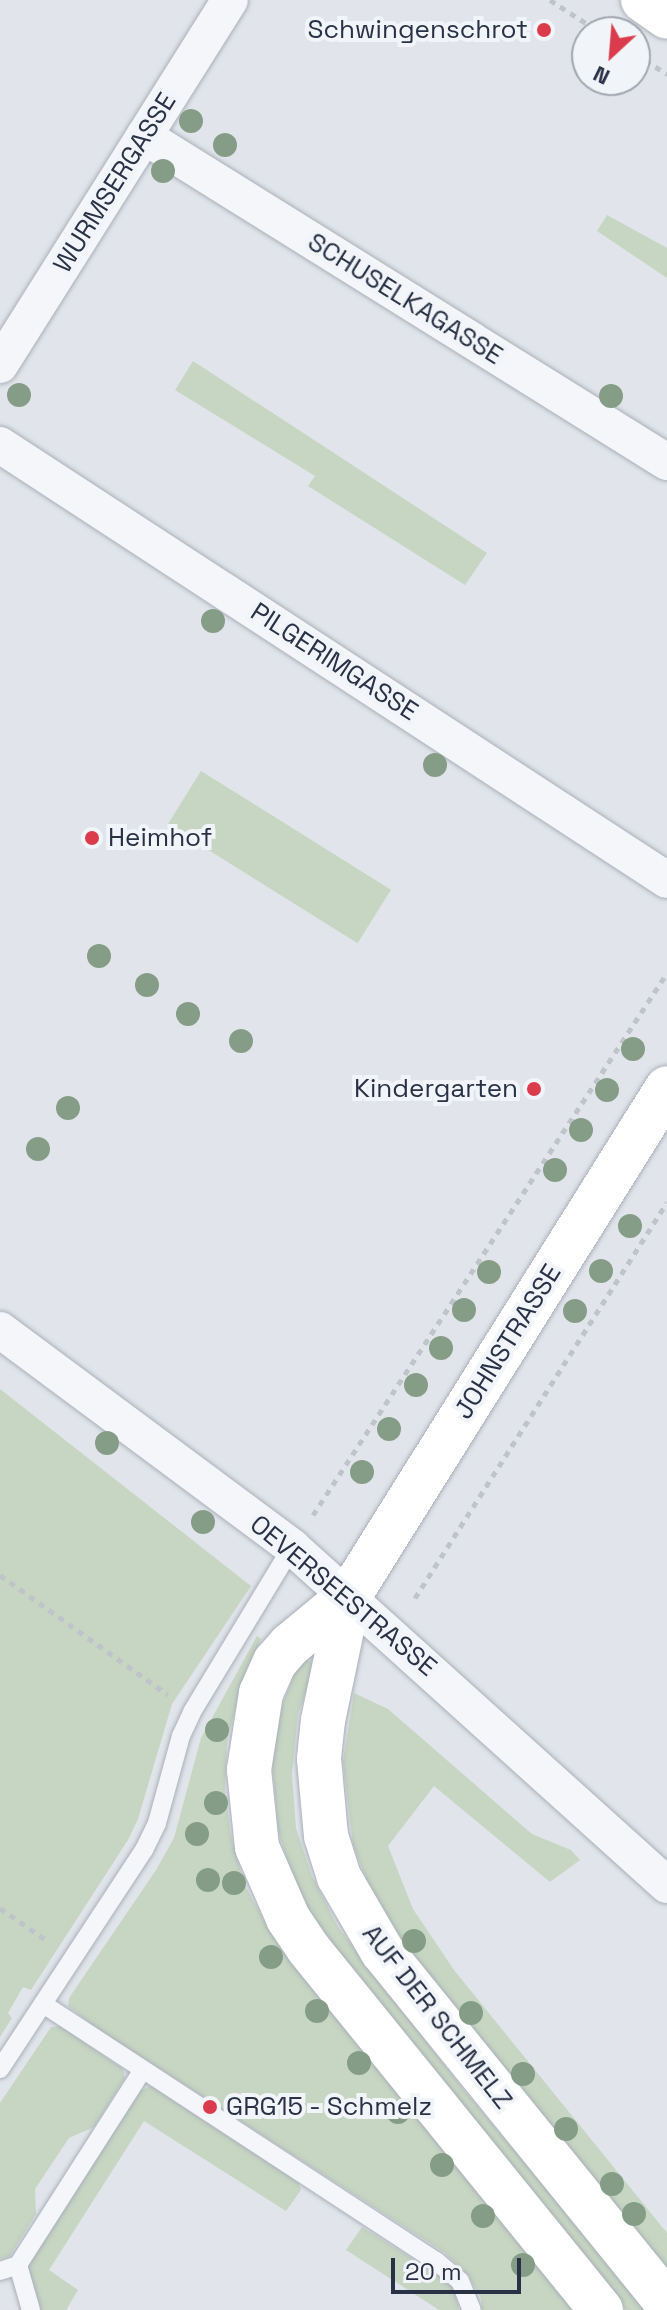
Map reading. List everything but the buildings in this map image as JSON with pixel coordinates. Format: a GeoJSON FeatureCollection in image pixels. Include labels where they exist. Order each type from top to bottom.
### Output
{"type":"FeatureCollection","features":[{"type":"Feature","properties":{"kind":"main road"},"geometry":{"type":"LineString","coordinates":[[643,0],[667,17]]}},
{"type":"Feature","properties":{"kind":"main road","name":"JOHNSTRASSE"},"geometry":{"type":"LineString","coordinates":[[349,1596],[667,1088]]}},
{"type":"Feature","properties":{"kind":"main road"},"geometry":{"type":"LineString","coordinates":[[349,1596],[290,1645],[275,1662],[261,1693],[249,1770],[257,1847],[271,1884],[308,1948],[601,2310]]}},
{"type":"Feature","properties":{"kind":"main road","name":"AUF DER SCHMELZ"},"geometry":{"type":"LineString","coordinates":[[349,1596],[323,1720],[319,1759],[326,1836],[339,1877],[355,1910],[382,1951],[667,2303]]}},
{"type":"Feature","properties":{"kind":"street","name":"WURMSERGASSE"},"geometry":{"type":"LineString","coordinates":[[0,365],[230,0]]}},
{"type":"Feature","properties":{"kind":"street","name":"SCHUSELKAGASSE"},"geometry":{"type":"LineString","coordinates":[[144,136],[667,462]]}},
{"type":"Feature","properties":{"kind":"street","name":"PILGERIMGASSE"},"geometry":{"type":"LineString","coordinates":[[0,445],[667,880]]}},
{"type":"Feature","properties":{"kind":"street","name":"OEVERSEESTRASSE"},"geometry":{"type":"LineString","coordinates":[[0,1330],[292,1547],[667,1885]]}},
{"type":"Feature","properties":{"kind":"lane"},"geometry":{"type":"LineString","coordinates":[[0,2069],[123,1884],[157,1823],[181,1736],[192,1712],[292,1547]]}},
{"type":"Feature","properties":{"kind":"lane"},"geometry":{"type":"LineString","coordinates":[[43,2004],[436,2261],[460,2281],[472,2310]]}},
{"type":"Feature","properties":{"kind":"lane"},"geometry":{"type":"LineString","coordinates":[[31,2310],[9,2268],[142,2071]]}},
{"type":"Feature","properties":{"kind":"path"},"geometry":{"type":"LineString","coordinates":[[550,0],[575,16]]}},
{"type":"Feature","properties":{"kind":"path"},"geometry":{"type":"LineString","coordinates":[[292,1547],[667,973]]}},
{"type":"Feature","properties":{"kind":"path"},"geometry":{"type":"LineString","coordinates":[[415,1598],[667,1202]]}},
{"type":"Feature","properties":{"kind":"path"},"geometry":{"type":"LineString","coordinates":[[0,1575],[192,1712]]}},
{"type":"Feature","properties":{"kind":"path"},"geometry":{"type":"LineString","coordinates":[[0,1908],[73,1958]]}},
{"type":"Feature","properties":{"kind":"green space"},"geometry":{"type":"Polygon","coordinates":[[[607,215],[667,248],[667,278],[597,231],[607,215]]]}},
{"type":"Feature","properties":{"kind":"green space"},"geometry":{"type":"Polygon","coordinates":[[[193,361],[487,553],[465,585],[308,486],[315,476],[175,390],[193,361]]]}},
{"type":"Feature","properties":{"kind":"green space"},"geometry":{"type":"Polygon","coordinates":[[[201,771],[391,890],[358,943],[168,824],[201,771]]]}},
{"type":"Feature","properties":{"kind":"green space"},"geometry":{"type":"Polygon","coordinates":[[[0,1389],[251,1586],[172,1704],[138,1819],[128,1840],[31,1990],[23,1987],[8,2013],[12,2018],[0,2037],[0,1389]]]}},
{"type":"Feature","properties":{"kind":"green space"},"geometry":{"type":"Polygon","coordinates":[[[257,1636],[261,1639],[242,1682],[227,1742],[225,1790],[231,1835],[244,1884],[271,1933],[575,2310],[482,2310],[481,2298],[468,2275],[445,2253],[95,2027],[68,2006],[69,1998],[156,1870],[174,1838],[201,1738],[257,1636]]]}},
{"type":"Feature","properties":{"kind":"green space"},"geometry":{"type":"Polygon","coordinates":[[[301,1658],[316,1664],[298,1714],[292,1774],[296,1828],[312,1876],[338,1927],[463,2089],[648,2310],[626,2310],[324,1937],[296,1887],[279,1834],[272,1763],[282,1705],[301,1658]]]}},
{"type":"Feature","properties":{"kind":"green space"},"geometry":{"type":"Polygon","coordinates":[[[354,1693],[388,1709],[532,1834],[571,1850],[580,1860],[550,1882],[434,1786],[388,1846],[413,1909],[454,1970],[667,2233],[667,2268],[380,1914],[353,1845],[343,1762],[354,1693]]]}},
{"type":"Feature","properties":{"kind":"green space"},"geometry":{"type":"Polygon","coordinates":[[[60,2026],[123,2069],[125,2078],[94,2127],[69,2138],[35,2189],[36,2214],[10,2256],[0,2259],[0,2103],[51,2027],[60,2026]]]}},
{"type":"Feature","properties":{"kind":"green space"},"geometry":{"type":"Polygon","coordinates":[[[151,2086],[299,2183],[301,2190],[286,2211],[144,2121],[49,2270],[78,2290],[66,2310],[40,2310],[28,2265],[141,2090],[151,2086]]]}},
{"type":"Feature","properties":{"kind":"green space"},"geometry":{"type":"Polygon","coordinates":[[[362,2227],[446,2280],[454,2290],[459,2310],[439,2310],[346,2250],[362,2227]]]}},
{"type":"Feature","properties":{"kind":"place","name":"Schwingenschrot"},"geometry":{"type":"Point","coordinates":[544,30]}},
{"type":"Feature","properties":{"kind":"place","name":"Heimhof"},"geometry":{"type":"Point","coordinates":[92,838]}},
{"type":"Feature","properties":{"kind":"place","name":"Kindergarten"},"geometry":{"type":"Point","coordinates":[534,1089]}},
{"type":"Feature","properties":{"kind":"place","name":"GRG15 - Schmelz"},"geometry":{"type":"Point","coordinates":[210,2107]}}]}
